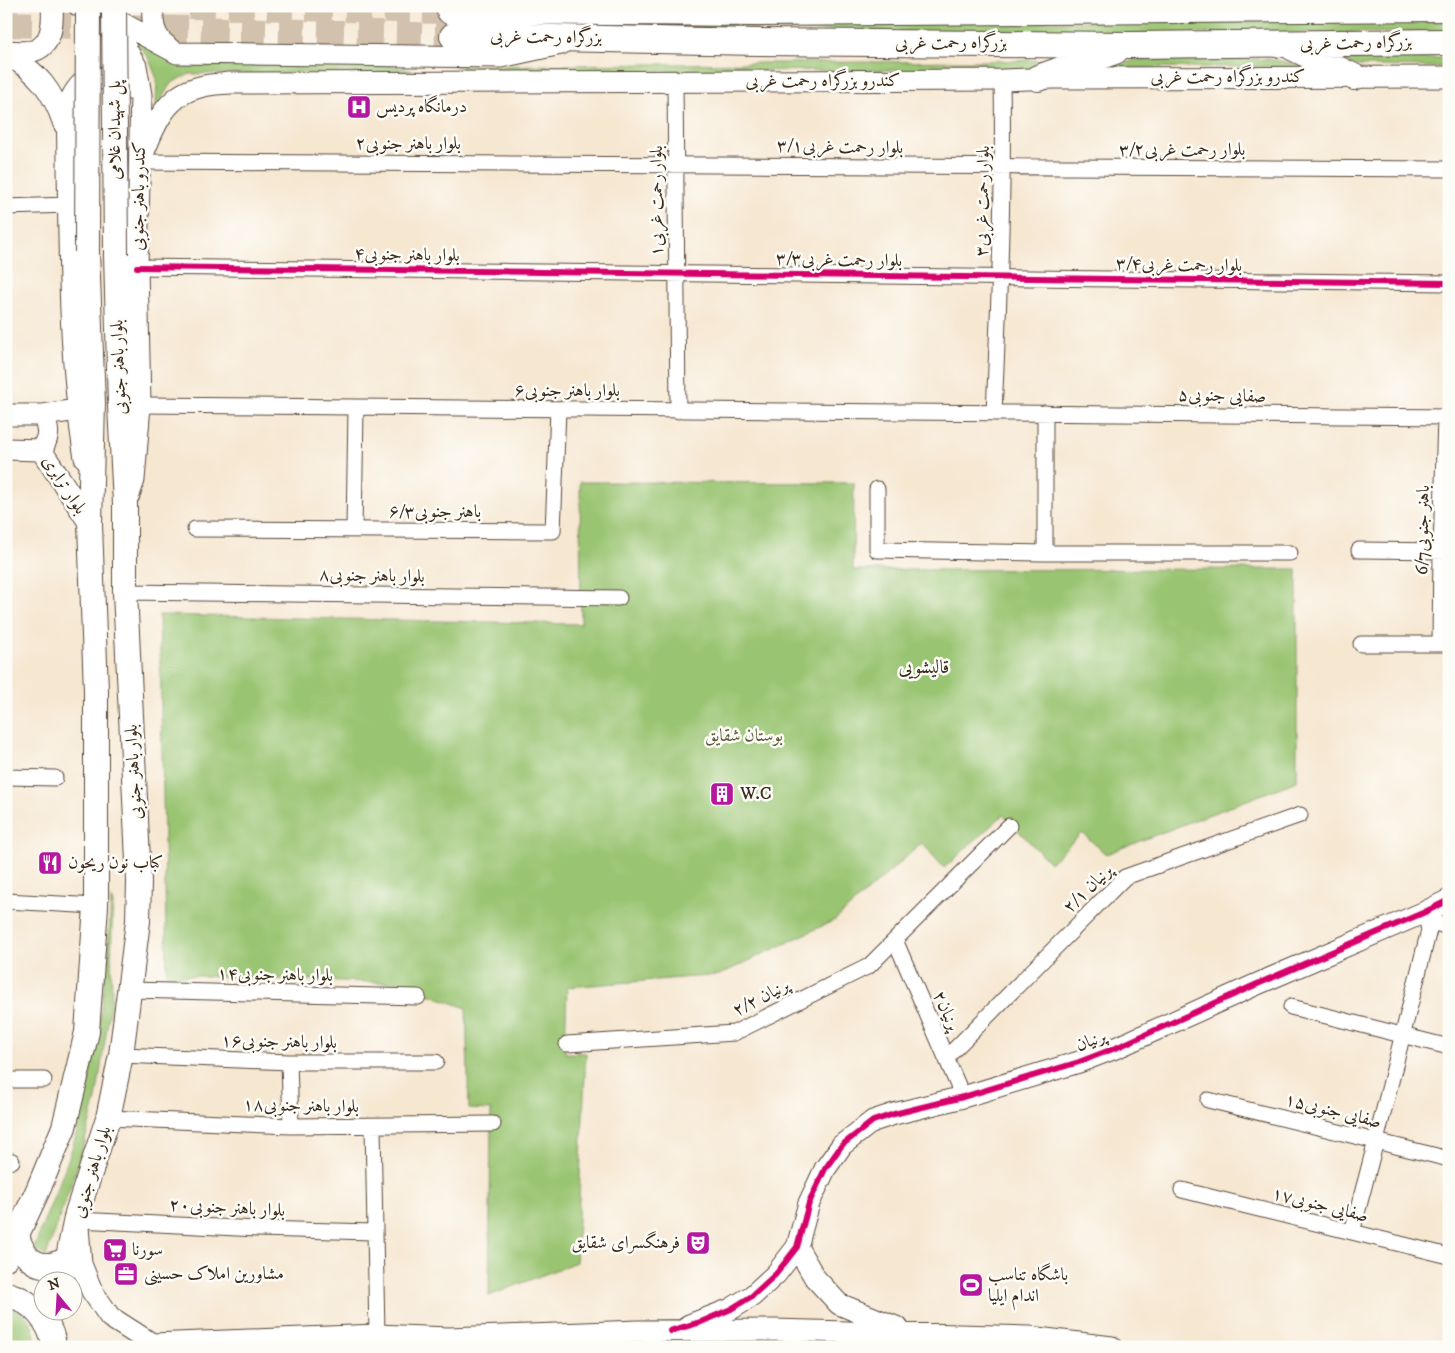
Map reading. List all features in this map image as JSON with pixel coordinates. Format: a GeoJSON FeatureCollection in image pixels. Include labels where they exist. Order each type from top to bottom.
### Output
{"type":"FeatureCollection","features":[{"type":"Feature","properties":{"kind":"highway"},"geometry":{"type":"LineString","coordinates":[[770,6],[799,12]]}},
{"type":"Feature","properties":{"kind":"highway","name":"بزرگراه رحمت غربی"},"geometry":{"type":"LineString","coordinates":[[1449,8],[1037,9],[799,12],[451,23],[593,38],[758,42],[1132,45],[1449,42]]}},
{"type":"Feature","properties":{"kind":"highway"},"geometry":{"type":"LineString","coordinates":[[1286,44],[1354,77]]}},
{"type":"Feature","properties":{"kind":"highway"},"geometry":{"type":"LineString","coordinates":[[1038,78],[1132,45]]}},
{"type":"Feature","properties":{"kind":"main road"},"geometry":{"type":"LineString","coordinates":[[6,51],[29,51],[38,49],[45,43],[52,24],[52,6]]}},
{"type":"Feature","properties":{"kind":"main road","name":"کندرو باهنر جنوبی"},"geometry":{"type":"LineString","coordinates":[[79,6],[96,17],[121,40],[136,66],[140,95],[137,267],[140,405],[134,480],[125,504]]}},
{"type":"Feature","properties":{"kind":"main road","name":"پل شهیدان غلامی"},"geometry":{"type":"LineString","coordinates":[[87,252],[88,6]]}},
{"type":"Feature","properties":{"kind":"main road"},"geometry":{"type":"LineString","coordinates":[[99,6],[118,21],[177,53],[501,57],[593,38]]}},
{"type":"Feature","properties":{"kind":"main road","name":"پل شهیدان غلامی"},"geometry":{"type":"LineString","coordinates":[[114,6],[116,254]]}},
{"type":"Feature","properties":{"kind":"main road"},"geometry":{"type":"LineString","coordinates":[[153,6],[152,19],[155,34],[177,53]]}},
{"type":"Feature","properties":{"kind":"main road"},"geometry":{"type":"LineString","coordinates":[[6,55],[24,65],[45,84],[57,104],[67,134]]}},
{"type":"Feature","properties":{"kind":"main road"},"geometry":{"type":"LineString","coordinates":[[386,57],[456,82]]}},
{"type":"Feature","properties":{"kind":"main road","name":"کندرو بزرگراه رحمت غربی"},"geometry":{"type":"LineString","coordinates":[[140,162],[158,118],[176,98],[198,87],[230,83],[1449,77]]}},
{"type":"Feature","properties":{"kind":"main road"},"geometry":{"type":"LineString","coordinates":[[90,488],[77,410],[73,347],[67,107],[74,90],[84,80],[96,78],[106,79],[140,95]]}},
{"type":"Feature","properties":{"kind":"main road","name":"بلوار باهنر جنوبی"},"geometry":{"type":"LineString","coordinates":[[6,1258],[38,1190],[64,1127],[87,1032],[96,906],[96,691],[90,524],[93,403],[87,252]]}},
{"type":"Feature","properties":{"kind":"main road","name":"بلوار باهنر جنوبی"},"geometry":{"type":"LineString","coordinates":[[64,1270],[78,1216],[108,1118],[121,1055],[138,920],[139,881],[125,592],[125,504],[116,254]]}},
{"type":"Feature","properties":{"kind":"main road"},"geometry":{"type":"LineString","coordinates":[[6,415],[43,415],[77,410]]}},
{"type":"Feature","properties":{"kind":"main road"},"geometry":{"type":"LineString","coordinates":[[41,450],[48,440],[48,428],[43,415]]}},
{"type":"Feature","properties":{"kind":"main road","name":"بلوار ترابری"},"geometry":{"type":"LineString","coordinates":[[6,450],[41,450],[90,524]]}},
{"type":"Feature","properties":{"kind":"main road","name":"پرنیان"},"geometry":{"type":"LineString","coordinates":[[797,1247],[810,1203],[825,1169],[842,1145],[873,1121],[963,1097],[1079,1062],[1118,1048],[1255,985],[1449,900]]}},
{"type":"Feature","properties":{"kind":"main road"},"geometry":{"type":"LineString","coordinates":[[78,1216],[81,1264],[92,1291],[110,1317],[152,1344],[377,1335],[448,1342],[670,1331],[773,1330],[1029,1337],[1112,1347]]}},
{"type":"Feature","properties":{"kind":"main road"},"geometry":{"type":"LineString","coordinates":[[17,1235],[21,1249],[28,1259],[42,1266],[58,1264],[64,1270]]}},
{"type":"Feature","properties":{"kind":"main road"},"geometry":{"type":"LineString","coordinates":[[670,1331],[700,1322],[731,1309],[752,1296],[776,1274],[797,1247],[815,1278],[839,1304],[909,1333]]}},
{"type":"Feature","properties":{"kind":"main road"},"geometry":{"type":"LineString","coordinates":[[6,1294],[26,1302],[32,1307]]}},
{"type":"Feature","properties":{"kind":"main road"},"geometry":{"type":"LineString","coordinates":[[50,1320],[54,1347]]}},
{"type":"Feature","properties":{"kind":"street","name":"بلوار رحمت غربی۳"},"geometry":{"type":"LineString","coordinates":[[994,413],[1003,168],[1002,80]]}},
{"type":"Feature","properties":{"kind":"street","name":"بلوار رحمت غربی۱"},"geometry":{"type":"LineString","coordinates":[[675,82],[678,410]]}},
{"type":"Feature","properties":{"kind":"street","name":"بلوار باهنر جنوبی۲"},"geometry":{"type":"LineString","coordinates":[[140,162],[676,164]]}},
{"type":"Feature","properties":{"kind":"street","name":"بلوار رحمت غربی۳/۱"},"geometry":{"type":"LineString","coordinates":[[676,164],[1003,168]]}},
{"type":"Feature","properties":{"kind":"street","name":"بلوار رحمت غربی۳/۲"},"geometry":{"type":"LineString","coordinates":[[1003,168],[1449,170]]}},
{"type":"Feature","properties":{"kind":"street"},"geometry":{"type":"LineString","coordinates":[[6,207],[69,206]]}},
{"type":"Feature","properties":{"kind":"street","name":"بلوار باهنر جنوبی۴"},"geometry":{"type":"LineString","coordinates":[[137,267],[677,272]]}},
{"type":"Feature","properties":{"kind":"street","name":"بلوار رحمت غربی۳/۳"},"geometry":{"type":"LineString","coordinates":[[677,272],[1000,278]]}},
{"type":"Feature","properties":{"kind":"street","name":"بلوار رحمت غربی۳/۴"},"geometry":{"type":"LineString","coordinates":[[1000,278],[1449,283]]}},
{"type":"Feature","properties":{"kind":"street","name":"بلوار باهنر جنوبی۶"},"geometry":{"type":"LineString","coordinates":[[140,405],[994,413]]}},
{"type":"Feature","properties":{"kind":"street"},"geometry":{"type":"LineString","coordinates":[[354,530],[356,408]]}},
{"type":"Feature","properties":{"kind":"street","name":"۶/۳باهنر جنوبی"},"geometry":{"type":"LineString","coordinates":[[195,529],[553,531],[558,410]]}},
{"type":"Feature","properties":{"kind":"street","name":"صفایی جنوبی۵"},"geometry":{"type":"LineString","coordinates":[[994,413],[1447,417]]}},
{"type":"Feature","properties":{"kind":"street"},"geometry":{"type":"LineString","coordinates":[[1045,413],[1045,553]]}},
{"type":"Feature","properties":{"kind":"street","name":"6/7باهنر جنوبی"},"geometry":{"type":"LineString","coordinates":[[1445,644],[1447,417]]}},
{"type":"Feature","properties":{"kind":"street"},"geometry":{"type":"LineString","coordinates":[[877,489],[876,550],[1045,553],[1290,553]]}},
{"type":"Feature","properties":{"kind":"street"},"geometry":{"type":"LineString","coordinates":[[1360,550],[1445,550]]}},
{"type":"Feature","properties":{"kind":"street","name":"۸بلوار باهنر جنوبی"},"geometry":{"type":"LineString","coordinates":[[125,592],[619,598]]}},
{"type":"Feature","properties":{"kind":"street"},"geometry":{"type":"LineString","coordinates":[[1362,644],[1445,644]]}},
{"type":"Feature","properties":{"kind":"street"},"geometry":{"type":"LineString","coordinates":[[6,777],[55,778]]}},
{"type":"Feature","properties":{"kind":"street","name":"پرنیان ۲/۱"},"geometry":{"type":"LineString","coordinates":[[946,1058],[1125,877],[1300,815]]}},
{"type":"Feature","properties":{"kind":"street","name":"پرنیان ۲/۲"},"geometry":{"type":"LineString","coordinates":[[567,1044],[734,1033],[869,966],[1010,826]]}},
{"type":"Feature","properties":{"kind":"street"},"geometry":{"type":"LineString","coordinates":[[6,901],[96,906]]}},
{"type":"Feature","properties":{"kind":"street"},"geometry":{"type":"LineString","coordinates":[[1425,912],[1439,924],[1449,926]]}},
{"type":"Feature","properties":{"kind":"street"},"geometry":{"type":"LineString","coordinates":[[1352,1232],[1429,930],[1425,912]]}},
{"type":"Feature","properties":{"kind":"street","name":"پرنیان۲"},"geometry":{"type":"LineString","coordinates":[[895,940],[963,1097]]}},
{"type":"Feature","properties":{"kind":"street","name":"بلوار باهنر جنوبی۱۴"},"geometry":{"type":"LineString","coordinates":[[130,990],[418,997]]}},
{"type":"Feature","properties":{"kind":"street"},"geometry":{"type":"LineString","coordinates":[[1291,1007],[1449,1047]]}},
{"type":"Feature","properties":{"kind":"street","name":"بلوار باهنر جنوبی۱۶"},"geometry":{"type":"LineString","coordinates":[[121,1055],[289,1062],[436,1062]]}},
{"type":"Feature","properties":{"kind":"street"},"geometry":{"type":"LineString","coordinates":[[289,1062],[291,1126]]}},
{"type":"Feature","properties":{"kind":"street"},"geometry":{"type":"LineString","coordinates":[[6,1080],[44,1080]]}},
{"type":"Feature","properties":{"kind":"street","name":"صفایی جنوبی۱۵"},"geometry":{"type":"LineString","coordinates":[[1208,1100],[1449,1159]]}},
{"type":"Feature","properties":{"kind":"street","name":"۱۸بلوار باهنر جنوبی"},"geometry":{"type":"LineString","coordinates":[[108,1118],[291,1126],[493,1124]]}},
{"type":"Feature","properties":{"kind":"street"},"geometry":{"type":"LineString","coordinates":[[372,1126],[377,1335]]}},
{"type":"Feature","properties":{"kind":"street","name":"صفایی جنوبی۱۷"},"geometry":{"type":"LineString","coordinates":[[1182,1190],[1449,1256]]}},
{"type":"Feature","properties":{"kind":"street","name":"بلوار باهنر جنوبی۲۰"},"geometry":{"type":"LineString","coordinates":[[78,1216],[257,1229],[374,1232]]}},
{"type":"Feature","properties":{"kind":"green space"},"geometry":{"type":"Polygon","coordinates":[[[1449,21],[1449,32],[1114,34],[692,29],[693,22],[1449,21]]]}},
{"type":"Feature","properties":{"kind":"green space"},"geometry":{"type":"Polygon","coordinates":[[[133,38],[186,65],[389,65],[416,72],[190,74],[171,83],[156,108],[157,79],[148,57],[133,38]]]}},
{"type":"Feature","properties":{"kind":"green space"},"geometry":{"type":"Polygon","coordinates":[[[1449,58],[1449,67],[1356,66],[1334,59],[1449,58]]]}},
{"type":"Feature","properties":{"kind":"green space"},"geometry":{"type":"Polygon","coordinates":[[[1267,59],[1312,66],[1110,68],[1135,60],[1267,59]]]}},
{"type":"Feature","properties":{"kind":"green space"},"geometry":{"type":"Polygon","coordinates":[[[1072,60],[1037,68],[908,70],[474,72],[453,66],[1072,60]]]}},
{"type":"Feature","properties":{"kind":"green space","name":"بوستان شقایق"},"geometry":{"type":"Polygon","coordinates":[[[580,482],[854,483],[853,570],[1297,569],[1297,781],[1106,854],[1082,833],[1050,863],[1003,815],[944,868],[922,843],[835,920],[719,975],[567,987],[565,1053],[586,1053],[576,1262],[489,1296],[491,1110],[469,1109],[466,1008],[399,983],[167,975],[159,615],[581,624],[580,482]]]}},
{"type":"Feature","properties":{"kind":"green space"},"geometry":{"type":"Polygon","coordinates":[[[111,898],[113,903],[112,995],[96,1099],[79,1162],[46,1256],[34,1249],[72,1149],[86,1094],[106,970],[111,898]]]}},
{"type":"Feature","properties":{"kind":"green space"},"geometry":{"type":"Polygon","coordinates":[[[6,1307],[22,1313],[30,1319],[35,1336],[32,1347],[6,1347],[6,1307]]]}},
{"type":"Feature","properties":{"kind":"green space"},"geometry":{"type":"Polygon","coordinates":[[[692,1340],[986,1347],[539,1347],[575,1341],[692,1340]]]}},
{"type":"Feature","properties":{"kind":"tunnel"},"geometry":{"type":"LineString","coordinates":[[189,6],[450,11]]}},
{"type":"Feature","properties":{"kind":"tunnel"},"geometry":{"type":"LineString","coordinates":[[6,24],[453,36]]}},
{"type":"Feature","properties":{"kind":"cycle path"},"geometry":{"type":"LineString","coordinates":[[137,267],[1449,283]]}},
{"type":"Feature","properties":{"kind":"cycle path"},"geometry":{"type":"LineString","coordinates":[[670,1331],[701,1322],[731,1309],[752,1296],[776,1274],[797,1247],[809,1203],[825,1169],[842,1145],[873,1121],[963,1097],[1079,1062],[1118,1047],[1449,900]]}},
{"type":"Feature","properties":{"kind":"place","name":"درمانگاه پردیس"},"geometry":{"type":"Point","coordinates":[359,107]}},
{"type":"Feature","properties":{"kind":"place","name":"W.C"},"geometry":{"type":"Point","coordinates":[722,794]}},
{"type":"Feature","properties":{"kind":"place","name":"کباب نون ریحون"},"geometry":{"type":"Point","coordinates":[50,863]}},
{"type":"Feature","properties":{"kind":"place","name":"فرهنگسرای شقایق"},"geometry":{"type":"Point","coordinates":[698,1243]}},
{"type":"Feature","properties":{"kind":"place","name":"سورنا"},"geometry":{"type":"Point","coordinates":[115,1250]}},
{"type":"Feature","properties":{"kind":"place","name":"مشاورین املاک حسینی"},"geometry":{"type":"Point","coordinates":[126,1274]}},
{"type":"Feature","properties":{"kind":"place","name":"باشگاه تناسب اندام ایلیا"},"geometry":{"type":"Point","coordinates":[971,1285]}},
{"type":"Feature","properties":{"kind":"district","name":"قالیشویی"},"geometry":{"type":"Point","coordinates":[924,667]}}]}
